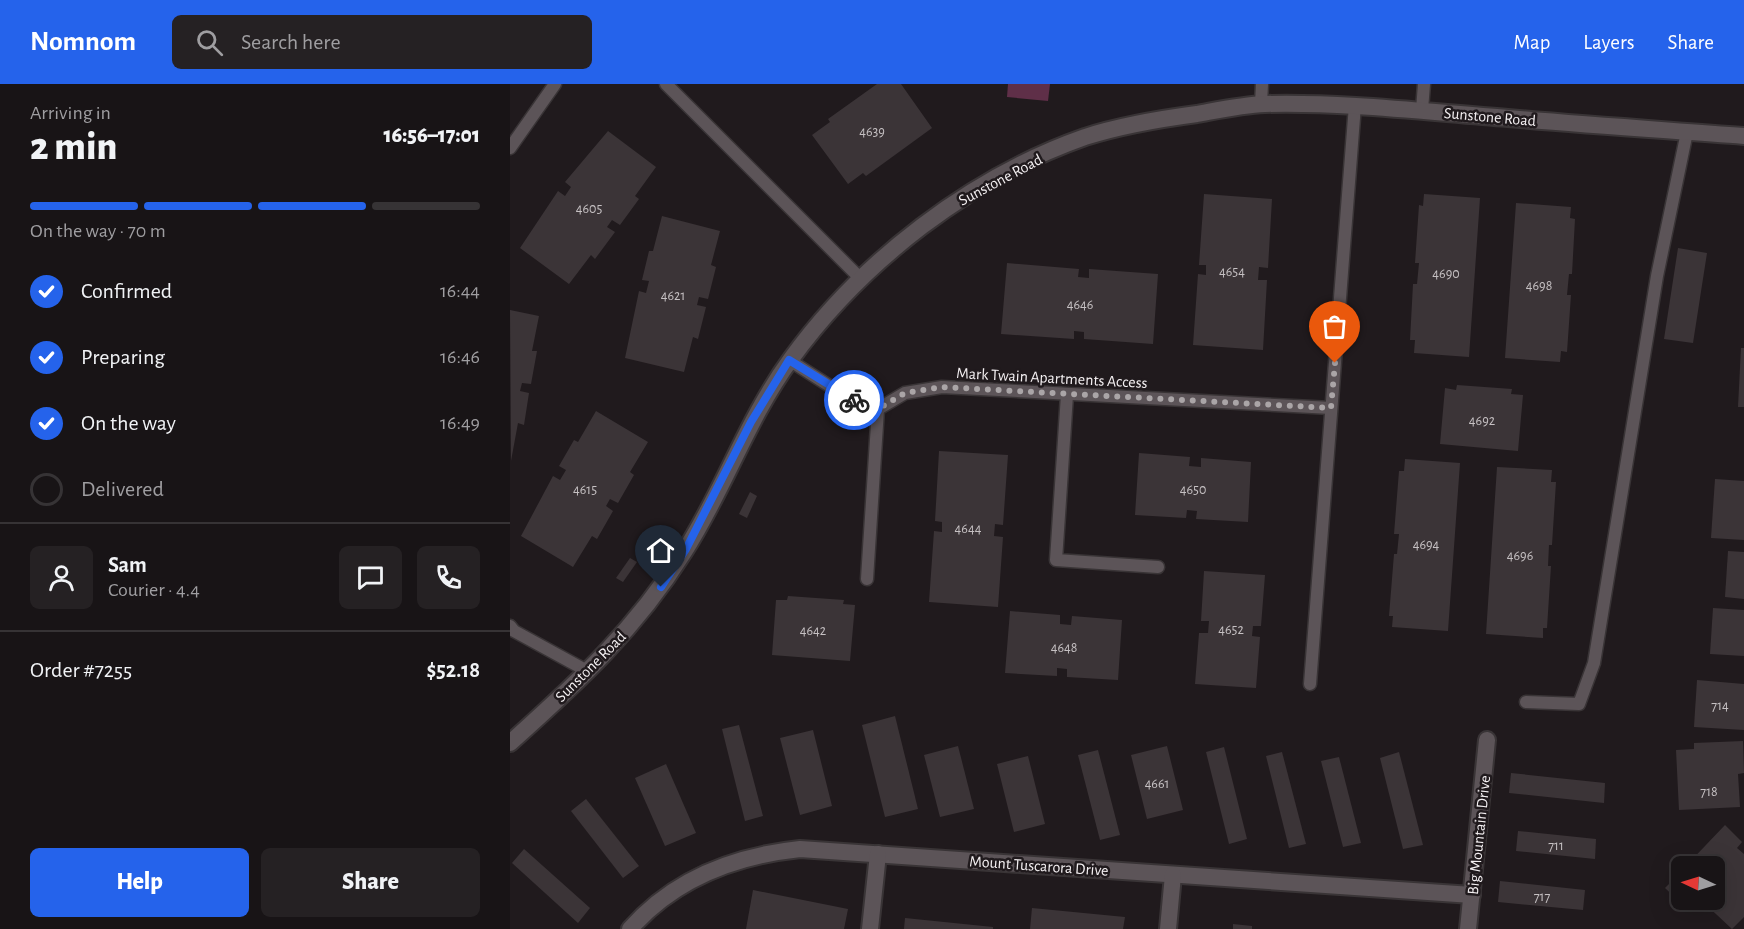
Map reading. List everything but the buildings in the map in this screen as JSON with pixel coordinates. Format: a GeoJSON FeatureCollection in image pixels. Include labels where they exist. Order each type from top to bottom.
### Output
{"type":"FeatureCollection","features":[{"type":"Feature","properties":{"kind":"street","name":"Sunstone Road"},"geometry":{"type":"LineString","coordinates":[[511,738],[590,672],[648,606],[686,549],[751,422],[789,360],[819,323],[898,244],[941,212],[1004,174],[1083,138],[1130,125],[1261,104],[1355,105],[1744,136]]}},
{"type":"Feature","properties":{"kind":"street","name":"Big Mountain Drive"},"geometry":{"type":"LineString","coordinates":[[1468,929],[1487,740]]}},
{"type":"Feature","properties":{"kind":"street","name":"Mount Tuscarora Drive"},"geometry":{"type":"LineString","coordinates":[[630,929],[665,896],[693,878],[731,862],[765,853],[800,849],[1472,895]]}},
{"type":"Feature","properties":{"kind":"street"},"geometry":{"type":"LineString","coordinates":[[870,929],[878,854]]}},
{"type":"Feature","properties":{"kind":"street"},"geometry":{"type":"LineString","coordinates":[[1167,929],[1173,875]]}},
{"type":"Feature","properties":{"kind":"lane"},"geometry":{"type":"LineString","coordinates":[[510,148],[555,84]]}},
{"type":"Feature","properties":{"kind":"lane"},"geometry":{"type":"LineString","coordinates":[[666,84],[861,279]]}},
{"type":"Feature","properties":{"kind":"lane"},"geometry":{"type":"LineString","coordinates":[[1261,104],[1262,84]]}},
{"type":"Feature","properties":{"kind":"lane"},"geometry":{"type":"LineString","coordinates":[[1422,110],[1424,84]]}},
{"type":"Feature","properties":{"kind":"lane"},"geometry":{"type":"LineString","coordinates":[[1310,684],[1355,105]]}},
{"type":"Feature","properties":{"kind":"lane"},"geometry":{"type":"LineString","coordinates":[[1526,702],[1579,704],[1594,663],[1657,276],[1687,132]]}},
{"type":"Feature","properties":{"kind":"lane"},"geometry":{"type":"LineString","coordinates":[[789,360],[850,399],[878,409],[867,579]]}},
{"type":"Feature","properties":{"kind":"lane","name":"Mark Twain Apartments Access"},"geometry":{"type":"LineString","coordinates":[[878,409],[905,393],[926,388],[1331,408]]}},
{"type":"Feature","properties":{"kind":"lane"},"geometry":{"type":"LineString","coordinates":[[1067,395],[1056,560],[1158,567]]}},
{"type":"Feature","properties":{"kind":"lane"},"geometry":{"type":"LineString","coordinates":[[510,626],[514,631],[590,672]]}},
{"type":"Feature","properties":{"kind":"shaded area"},"geometry":{"type":"Polygon","coordinates":[[[1008,84],[1050,84],[1048,101],[1007,97],[1008,84]]]}},
{"type":"Feature","properties":{"kind":"way so far"},"geometry":{"type":"LineString","coordinates":[[854,400],[878,409],[905,393],[924,388],[942,387],[1331,408],[1335,363]]}},
{"type":"Feature","properties":{"kind":"route"},"geometry":{"type":"LineString","coordinates":[[661,587],[686,549],[751,422],[789,360],[854,400]]}}]}
